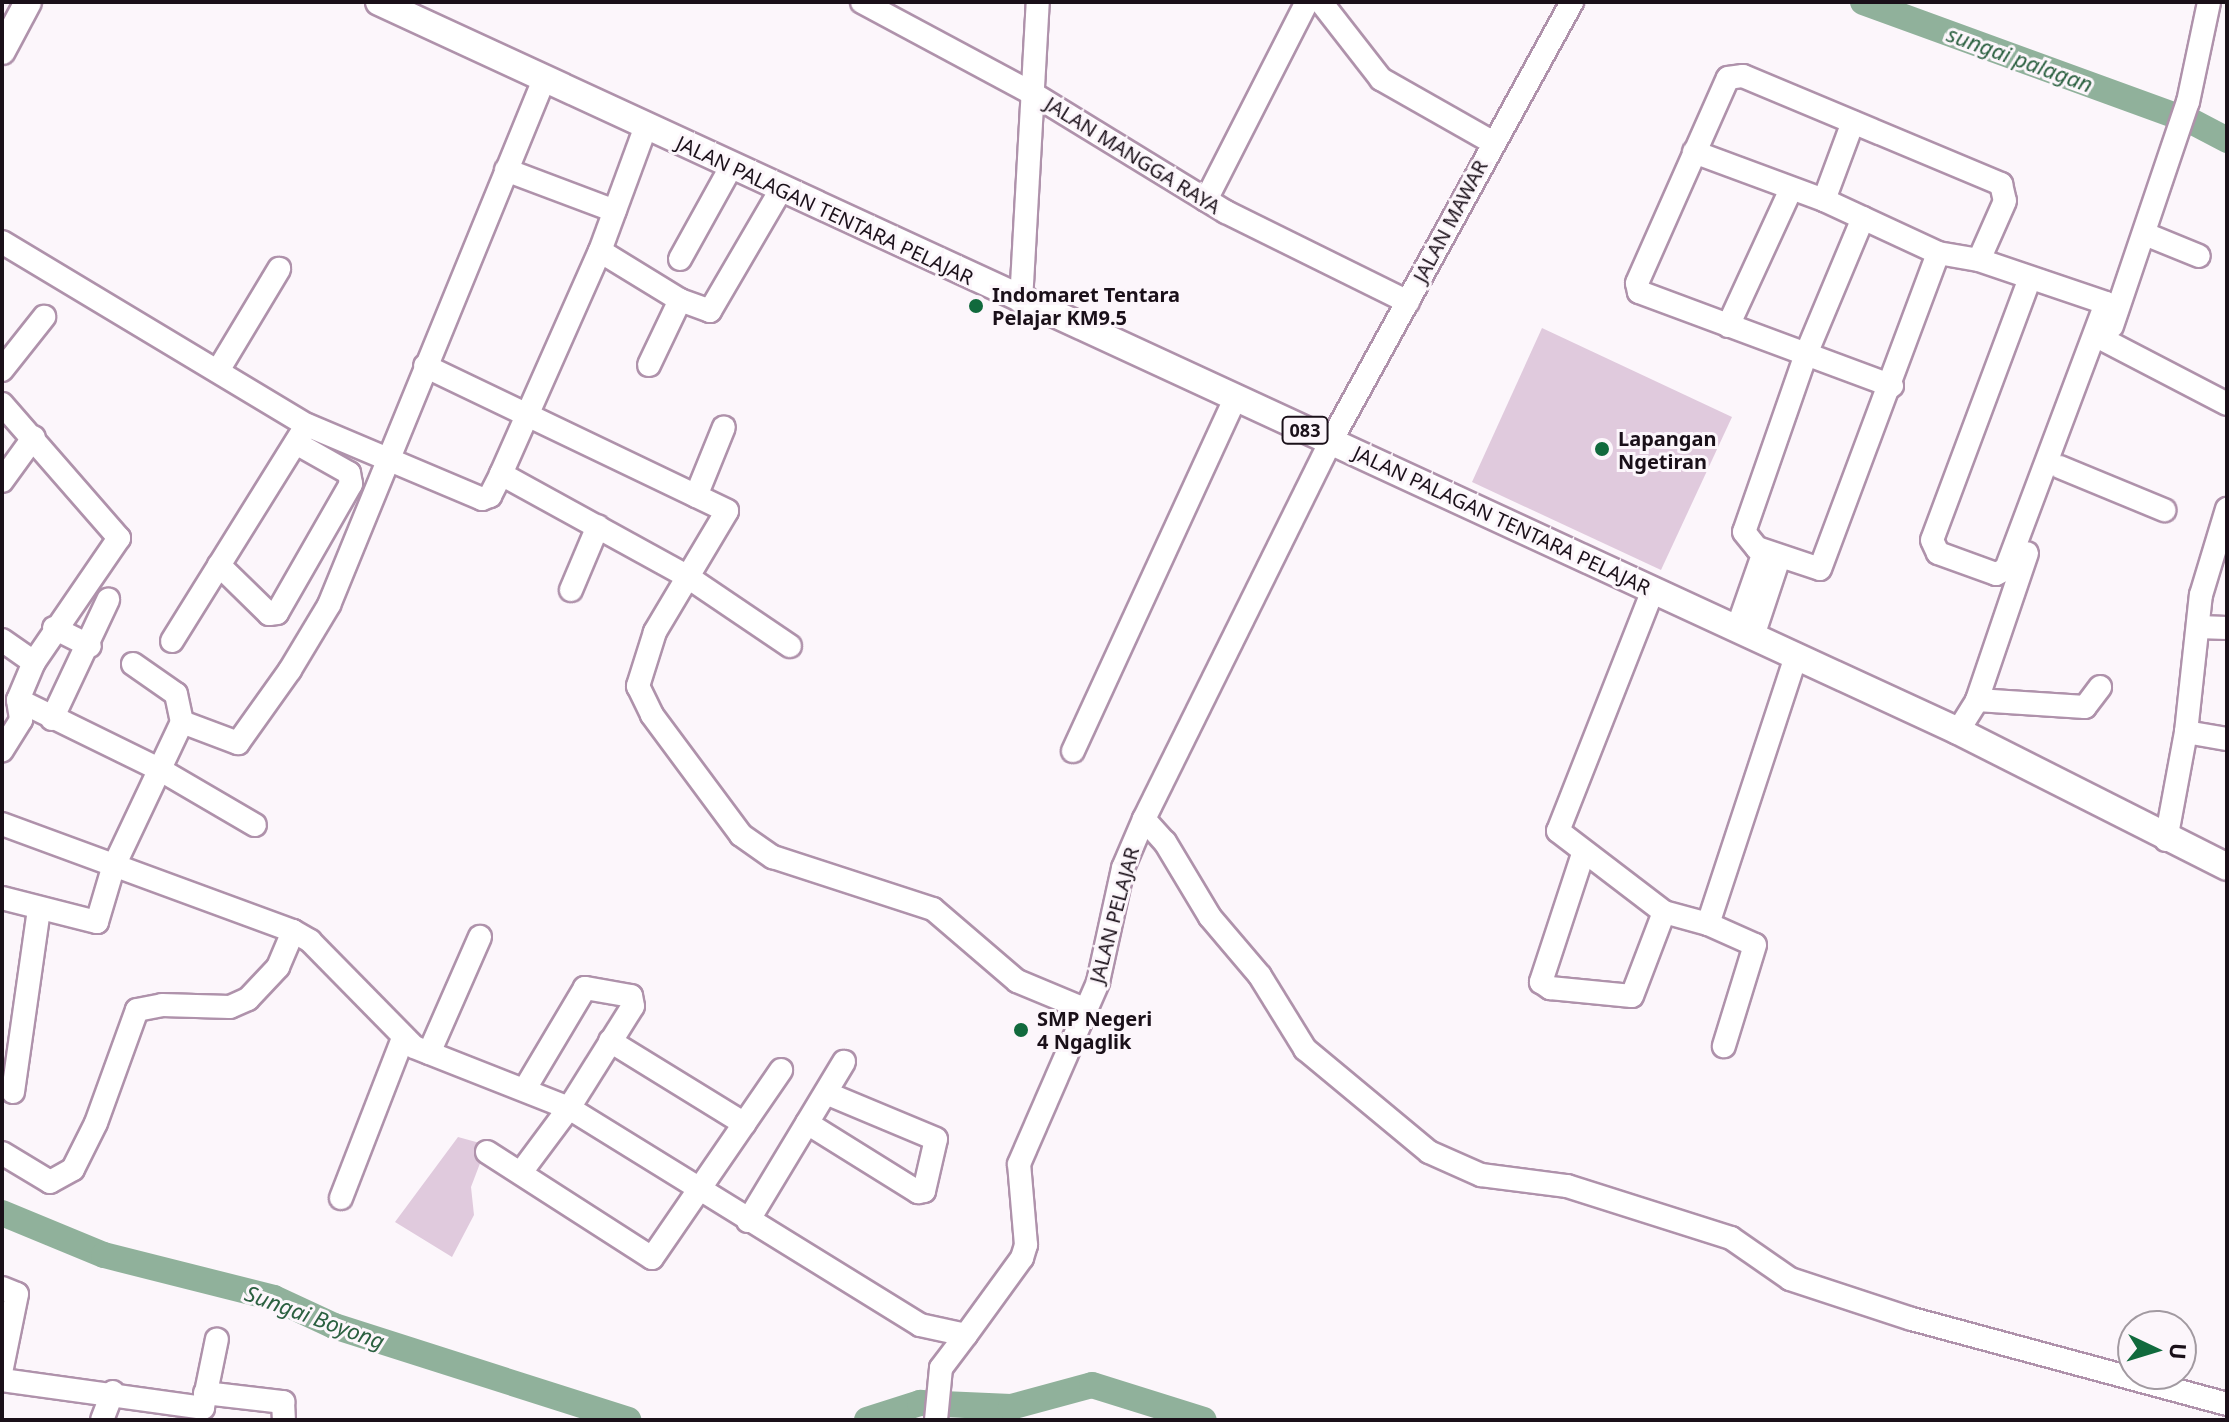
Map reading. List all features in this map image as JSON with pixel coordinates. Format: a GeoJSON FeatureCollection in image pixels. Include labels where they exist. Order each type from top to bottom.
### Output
{"type":"FeatureCollection","features":[{"type":"Feature","properties":{"kind":"main road","name":"JALAN PALAGAN TENTARA PELAJAR"},"geometry":{"type":"LineString","coordinates":[[379,2],[413,9],[646,126],[1021,302],[1331,441],[1958,731],[2166,840],[2227,867]]}},
{"type":"Feature","properties":{"kind":"main road"},"geometry":{"type":"LineString","coordinates":[[2,51],[17,8]]}},
{"type":"Feature","properties":{"kind":"street","name":"JALAN MANGGA RAYA"},"geometry":{"type":"LineString","coordinates":[[862,2],[1030,92],[1206,200],[1408,302]]}},
{"type":"Feature","properties":{"kind":"street"},"geometry":{"type":"LineString","coordinates":[[1021,302],[1030,92],[1038,2]]}},
{"type":"Feature","properties":{"kind":"street"},"geometry":{"type":"LineString","coordinates":[[1206,200],[1307,2]]}},
{"type":"Feature","properties":{"kind":"street"},"geometry":{"type":"LineString","coordinates":[[1321,2],[1381,79],[1492,142]]}},
{"type":"Feature","properties":{"kind":"street","name":"JALAN MAWAR"},"geometry":{"type":"LineString","coordinates":[[1331,441],[1492,142],[1572,2]]}},
{"type":"Feature","properties":{"kind":"street"},"geometry":{"type":"LineString","coordinates":[[2030,278],[1933,548],[1990,573],[2003,572],[2043,491],[2060,467],[2145,234],[2188,102],[2209,2]]}},
{"type":"Feature","properties":{"kind":"street"},"geometry":{"type":"LineString","coordinates":[[1892,386],[1637,289],[1725,83],[1735,74],[2001,184],[2005,201],[1979,260]]}},
{"type":"Feature","properties":{"kind":"street"},"geometry":{"type":"LineString","coordinates":[[182,722],[238,743],[329,605],[385,461],[545,77]]}},
{"type":"Feature","properties":{"kind":"street"},"geometry":{"type":"LineString","coordinates":[[1824,200],[1853,122]]}},
{"type":"Feature","properties":{"kind":"street"},"geometry":{"type":"LineString","coordinates":[[301,434],[385,461],[482,499],[490,496],[600,251],[646,126]]}},
{"type":"Feature","properties":{"kind":"street"},"geometry":{"type":"LineString","coordinates":[[1694,152],[1824,200],[1938,253],[1979,260],[2106,303],[1977,700],[1958,731]]}},
{"type":"Feature","properties":{"kind":"street"},"geometry":{"type":"LineString","coordinates":[[680,259],[732,165]]}},
{"type":"Feature","properties":{"kind":"street"},"geometry":{"type":"LineString","coordinates":[[506,170],[615,211]]}},
{"type":"Feature","properties":{"kind":"street"},"geometry":{"type":"LineString","coordinates":[[600,251],[680,300],[705,311],[712,309],[782,188]]}},
{"type":"Feature","properties":{"kind":"street"},"geometry":{"type":"LineString","coordinates":[[1728,326],[1791,189]]}},
{"type":"Feature","properties":{"kind":"street"},"geometry":{"type":"LineString","coordinates":[[1863,218],[1806,354],[1744,532],[1772,555],[1820,569],[1892,386],[1938,253]]}},
{"type":"Feature","properties":{"kind":"street"},"geometry":{"type":"LineString","coordinates":[[2145,234],[2199,256]]}},
{"type":"Feature","properties":{"kind":"street"},"geometry":{"type":"LineString","coordinates":[[4,248],[219,369],[349,473],[351,484],[277,613],[269,614],[219,565]]}},
{"type":"Feature","properties":{"kind":"street"},"geometry":{"type":"LineString","coordinates":[[219,369],[279,269]]}},
{"type":"Feature","properties":{"kind":"street"},"geometry":{"type":"LineString","coordinates":[[649,365],[680,300]]}},
{"type":"Feature","properties":{"kind":"street"},"geometry":{"type":"LineString","coordinates":[[2,370],[44,317]]}},
{"type":"Feature","properties":{"kind":"street"},"geometry":{"type":"LineString","coordinates":[[2106,341],[2227,404]]}},
{"type":"Feature","properties":{"kind":"street"},"geometry":{"type":"LineString","coordinates":[[425,366],[527,419],[727,513],[688,577],[645,661],[638,686],[652,715],[741,835],[773,857],[933,909],[1017,981],[1082,1008]]}},
{"type":"Feature","properties":{"kind":"street"},"geometry":{"type":"LineString","coordinates":[[1073,751],[1235,398]]}},
{"type":"Feature","properties":{"kind":"street"},"geometry":{"type":"LineString","coordinates":[[2,404],[34,437],[119,538],[54,628],[34,662],[18,700],[21,720],[2,750]]}},
{"type":"Feature","properties":{"kind":"street"},"geometry":{"type":"LineString","coordinates":[[696,496],[724,427]]}},
{"type":"Feature","properties":{"kind":"street"},"geometry":{"type":"LineString","coordinates":[[172,641],[301,434]]}},
{"type":"Feature","properties":{"kind":"street"},"geometry":{"type":"LineString","coordinates":[[2,481],[34,437]]}},
{"type":"Feature","properties":{"kind":"street","name":"JALAN PELAJAR"},"geometry":{"type":"LineString","coordinates":[[940,1375],[1022,1258],[1026,1245],[1019,1164],[1082,1008],[1098,982],[1123,868],[1144,819],[1331,441]]}},
{"type":"Feature","properties":{"kind":"street"},"geometry":{"type":"LineString","coordinates":[[2060,467],[2164,510]]}},
{"type":"Feature","properties":{"kind":"street"},"geometry":{"type":"LineString","coordinates":[[501,474],[688,577],[790,646]]}},
{"type":"Feature","properties":{"kind":"street"},"geometry":{"type":"LineString","coordinates":[[2166,840],[2186,732],[2206,570],[2227,509]]}},
{"type":"Feature","properties":{"kind":"street"},"geometry":{"type":"LineString","coordinates":[[571,590],[598,526]]}},
{"type":"Feature","properties":{"kind":"street"},"geometry":{"type":"LineString","coordinates":[[1745,632],[1772,555]]}},
{"type":"Feature","properties":{"kind":"street"},"geometry":{"type":"LineString","coordinates":[[1653,590],[1559,817],[1558,831],[1583,854],[1664,912],[1708,924],[1755,945],[1724,1046]]}},
{"type":"Feature","properties":{"kind":"street"},"geometry":{"type":"LineString","coordinates":[[52,719],[90,646],[108,600]]}},
{"type":"Feature","properties":{"kind":"street"},"geometry":{"type":"LineString","coordinates":[[2198,627],[2227,628]]}},
{"type":"Feature","properties":{"kind":"street"},"geometry":{"type":"LineString","coordinates":[[54,628],[90,646]]}},
{"type":"Feature","properties":{"kind":"street"},"geometry":{"type":"LineString","coordinates":[[2,640],[34,662]]}},
{"type":"Feature","properties":{"kind":"street"},"geometry":{"type":"LineString","coordinates":[[1708,924],[1796,656]]}},
{"type":"Feature","properties":{"kind":"street"},"geometry":{"type":"LineString","coordinates":[[2,898],[39,910],[97,922],[113,868],[182,722],[176,694],[133,664]]}},
{"type":"Feature","properties":{"kind":"street"},"geometry":{"type":"LineString","coordinates":[[1977,700],[2085,707],[2100,687]]}},
{"type":"Feature","properties":{"kind":"street"},"geometry":{"type":"LineString","coordinates":[[18,700],[159,769],[255,825]]}},
{"type":"Feature","properties":{"kind":"street"},"geometry":{"type":"LineString","coordinates":[[2186,732],[2227,739]]}},
{"type":"Feature","properties":{"kind":"street"},"geometry":{"type":"LineString","coordinates":[[1144,819],[1165,842],[1210,917],[1260,976],[1305,1049],[1429,1152],[1481,1175],[1567,1186],[1731,1238],[1790,1279],[1912,1319],[2227,1404]]}},
{"type":"Feature","properties":{"kind":"street"},"geometry":{"type":"LineString","coordinates":[[2,824],[113,868],[293,931],[310,941],[403,1038],[429,1053],[526,1087],[569,1108],[920,1325],[966,1335]]}},
{"type":"Feature","properties":{"kind":"street"},"geometry":{"type":"LineString","coordinates":[[1583,854],[1541,982],[1550,988],[1632,996],[1664,912]]}},
{"type":"Feature","properties":{"kind":"street"},"geometry":{"type":"LineString","coordinates":[[13,1092],[39,910]]}},
{"type":"Feature","properties":{"kind":"street"},"geometry":{"type":"LineString","coordinates":[[2,1153],[50,1182],[73,1169],[96,1123],[137,1010],[162,1005],[230,1007],[248,999],[278,967],[293,931]]}},
{"type":"Feature","properties":{"kind":"street"},"geometry":{"type":"LineString","coordinates":[[429,1053],[480,937]]}},
{"type":"Feature","properties":{"kind":"street"},"geometry":{"type":"LineString","coordinates":[[522,1171],[569,1108],[633,999],[624,991],[588,987],[526,1087]]}},
{"type":"Feature","properties":{"kind":"street"},"geometry":{"type":"LineString","coordinates":[[341,1198],[403,1038]]}},
{"type":"Feature","properties":{"kind":"street"},"geometry":{"type":"LineString","coordinates":[[610,1041],[745,1124]]}},
{"type":"Feature","properties":{"kind":"street"},"geometry":{"type":"LineString","coordinates":[[748,1221],[844,1062]]}},
{"type":"Feature","properties":{"kind":"street"},"geometry":{"type":"LineString","coordinates":[[487,1152],[522,1171],[652,1258],[781,1070]]}},
{"type":"Feature","properties":{"kind":"street"},"geometry":{"type":"LineString","coordinates":[[807,1123],[918,1192],[924,1191],[936,1139],[826,1093]]}},
{"type":"Feature","properties":{"kind":"street"},"geometry":{"type":"LineString","coordinates":[[2,1288],[17,1294],[2,1368]]}},
{"type":"Feature","properties":{"kind":"street"},"geometry":{"type":"LineString","coordinates":[[920,1325],[940,1375],[936,1420]]}},
{"type":"Feature","properties":{"kind":"street"},"geometry":{"type":"LineString","coordinates":[[203,1407],[217,1339]]}},
{"type":"Feature","properties":{"kind":"street"},"geometry":{"type":"LineString","coordinates":[[2,1380],[113,1392],[203,1407],[283,1402],[284,1420]]}},
{"type":"Feature","properties":{"kind":"street"},"geometry":{"type":"LineString","coordinates":[[102,1420],[113,1392]]}},
{"type":"Feature","properties":{"kind":"shaded area","name":"Lapangan Ngetiran"},"geometry":{"type":"Polygon","coordinates":[[[1542,328],[1732,417],[1661,570],[1472,482],[1542,328]]]}},
{"type":"Feature","properties":{"kind":"shaded area"},"geometry":{"type":"Polygon","coordinates":[[[458,1137],[487,1145],[471,1187],[474,1215],[452,1257],[395,1222],[458,1137]]]}},
{"type":"Feature","properties":{"kind":"waterway","name":"sungai palagan"},"geometry":{"type":"LineString","coordinates":[[1863,2],[2176,116]]}},
{"type":"Feature","properties":{"kind":"waterway","name":"sungai palagan"},"geometry":{"type":"LineString","coordinates":[[2191,121],[2227,140]]}},
{"type":"Feature","properties":{"kind":"waterway","name":"Sungai Boyong"},"geometry":{"type":"LineString","coordinates":[[2,1213],[104,1255],[274,1298],[334,1326],[628,1420]]}},
{"type":"Feature","properties":{"kind":"waterway","name":"Sungai Boyong"},"geometry":{"type":"LineString","coordinates":[[867,1420],[920,1403],[1011,1407],[1092,1385],[1204,1420]]}},
{"type":"Feature","properties":{"kind":"place","name":"Indomaret Tentara Pelajar KM9.5"},"geometry":{"type":"Point","coordinates":[976,306]}},
{"type":"Feature","properties":{"kind":"place","name":"Lapangan Ngetiran"},"geometry":{"type":"Point","coordinates":[1602,449]}},
{"type":"Feature","properties":{"kind":"place","name":"SMP Negeri 4 Ngaglik"},"geometry":{"type":"Point","coordinates":[1021,1030]}}]}
